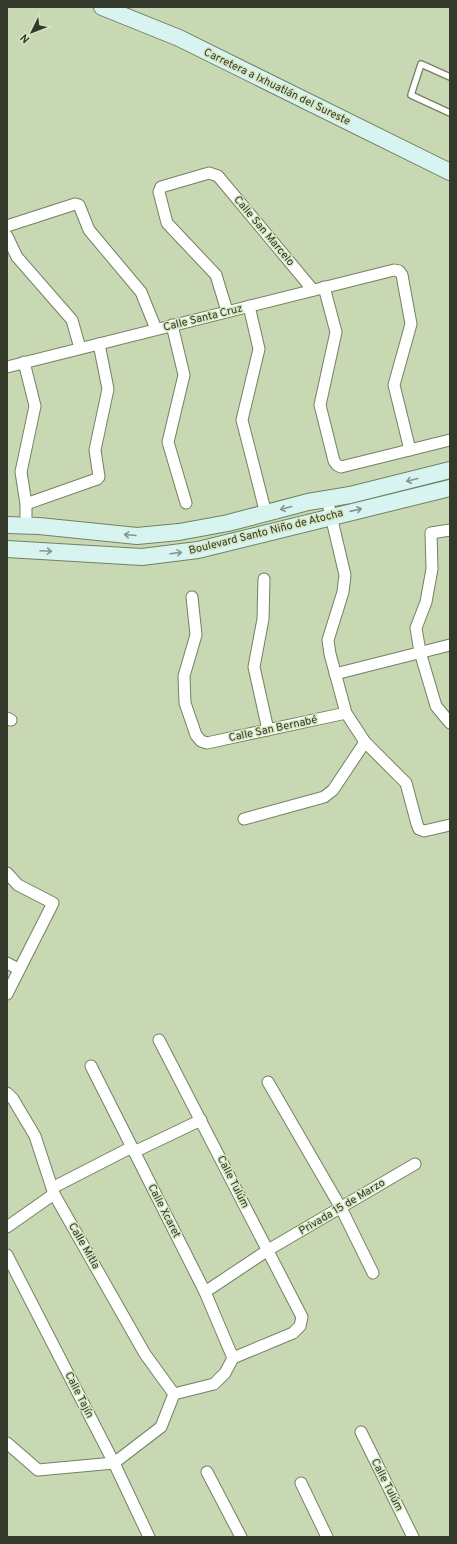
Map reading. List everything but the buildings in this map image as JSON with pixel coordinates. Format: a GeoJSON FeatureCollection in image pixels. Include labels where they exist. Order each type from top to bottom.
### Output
{"type":"FeatureCollection","features":[{"type":"Feature","properties":{"kind":"street","name":"Carretera a Ixhuatlán del Sureste"},"geometry":{"type":"LineString","coordinates":[[102,7],[179,38],[450,172]]}},
{"type":"Feature","properties":{"kind":"street","name":"Calle San Marcelo"},"geometry":{"type":"LineString","coordinates":[[227,311],[216,275],[166,223],[159,189],[161,187],[209,173],[218,176],[313,290]]}},
{"type":"Feature","properties":{"kind":"street"},"geometry":{"type":"LineString","coordinates":[[7,226],[75,204],[79,205],[89,230],[141,292],[156,329]]}},
{"type":"Feature","properties":{"kind":"street"},"geometry":{"type":"LineString","coordinates":[[7,236],[17,257],[72,320],[80,348]]}},
{"type":"Feature","properties":{"kind":"street","name":"Calle Santa Cruz"},"geometry":{"type":"LineString","coordinates":[[7,367],[324,287],[394,270],[399,271],[402,275],[411,324],[394,384],[410,450]]}},
{"type":"Feature","properties":{"kind":"street"},"geometry":{"type":"LineString","coordinates":[[324,287],[336,332],[320,405],[334,462],[341,467],[450,440]]}},
{"type":"Feature","properties":{"kind":"street"},"geometry":{"type":"LineString","coordinates":[[249,306],[259,349],[242,420],[266,514]]}},
{"type":"Feature","properties":{"kind":"street"},"geometry":{"type":"LineString","coordinates":[[172,325],[184,376],[168,442],[186,503]]}},
{"type":"Feature","properties":{"kind":"street"},"geometry":{"type":"LineString","coordinates":[[26,504],[99,477],[95,450],[108,389],[99,344]]}},
{"type":"Feature","properties":{"kind":"street"},"geometry":{"type":"LineString","coordinates":[[24,362],[35,406],[21,472],[26,504],[26,525]]}},
{"type":"Feature","properties":{"kind":"street","name":"Boulevard Santo Niño de Atocha"},"geometry":{"type":"LineString","coordinates":[[7,525],[26,525],[137,536],[179,532],[228,523],[308,502],[350,495],[450,470]]}},
{"type":"Feature","properties":{"kind":"street","name":"Boulevard Santo Niño de Atocha"},"geometry":{"type":"LineString","coordinates":[[7,549],[142,557],[198,550],[450,488]]}},
{"type":"Feature","properties":{"kind":"street"},"geometry":{"type":"LineString","coordinates":[[327,499],[330,518],[344,575],[343,592],[328,640],[330,654],[346,713],[365,742],[406,783],[419,829],[424,832],[450,825]]}},
{"type":"Feature","properties":{"kind":"street"},"geometry":{"type":"LineString","coordinates":[[450,530],[431,533],[432,569],[426,602],[416,628],[420,652],[436,706],[450,723]]}},
{"type":"Feature","properties":{"kind":"street"},"geometry":{"type":"LineString","coordinates":[[264,579],[264,619],[254,667],[268,730]]}},
{"type":"Feature","properties":{"kind":"street","name":"Calle San Bernabé"},"geometry":{"type":"LineString","coordinates":[[192,597],[196,635],[184,676],[185,703],[196,735],[201,741],[207,744],[346,713]]}},
{"type":"Feature","properties":{"kind":"street"},"geometry":{"type":"LineString","coordinates":[[335,674],[450,645]]}},
{"type":"Feature","properties":{"kind":"street"},"geometry":{"type":"LineString","coordinates":[[244,819],[324,797],[333,790],[365,742]]}},
{"type":"Feature","properties":{"kind":"street"},"geometry":{"type":"LineString","coordinates":[[7,873],[18,885],[53,903],[18,969],[7,994]]}},
{"type":"Feature","properties":{"kind":"street"},"geometry":{"type":"LineString","coordinates":[[7,963],[18,969]]}},
{"type":"Feature","properties":{"kind":"street","name":"Calle Tulúm"},"geometry":{"type":"LineString","coordinates":[[159,1040],[302,1317],[300,1326],[292,1333],[233,1358]]}},
{"type":"Feature","properties":{"kind":"street","name":"Calle Xcaret"},"geometry":{"type":"LineString","coordinates":[[91,1066],[205,1292],[233,1358]]}},
{"type":"Feature","properties":{"kind":"street"},"geometry":{"type":"LineString","coordinates":[[268,1082],[341,1208],[373,1273]]}},
{"type":"Feature","properties":{"kind":"street","name":"Calle Mitla"},"geometry":{"type":"LineString","coordinates":[[7,1093],[13,1099],[35,1136],[53,1191],[145,1354],[174,1394]]}},
{"type":"Feature","properties":{"kind":"street"},"geometry":{"type":"LineString","coordinates":[[7,1227],[53,1191],[133,1149],[200,1120]]}},
{"type":"Feature","properties":{"kind":"street","name":"Privada 15 de Marzo"},"geometry":{"type":"LineString","coordinates":[[205,1292],[268,1250],[415,1164]]}},
{"type":"Feature","properties":{"kind":"street","name":"Calle Tajín"},"geometry":{"type":"LineString","coordinates":[[7,1255],[114,1463],[149,1537]]}},
{"type":"Feature","properties":{"kind":"street"},"geometry":{"type":"LineString","coordinates":[[7,1444],[38,1470],[114,1463],[160,1427],[174,1394],[214,1384],[225,1373],[233,1358]]}},
{"type":"Feature","properties":{"kind":"street","name":"Calle Tulúm"},"geometry":{"type":"LineString","coordinates":[[361,1432],[413,1537]]}},
{"type":"Feature","properties":{"kind":"street"},"geometry":{"type":"LineString","coordinates":[[207,1472],[241,1537]]}},
{"type":"Feature","properties":{"kind":"street"},"geometry":{"type":"LineString","coordinates":[[301,1483],[328,1537]]}},
{"type":"Feature","properties":{"kind":"lane"},"geometry":{"type":"LineString","coordinates":[[450,78],[421,64],[411,95],[450,113]]}}]}
